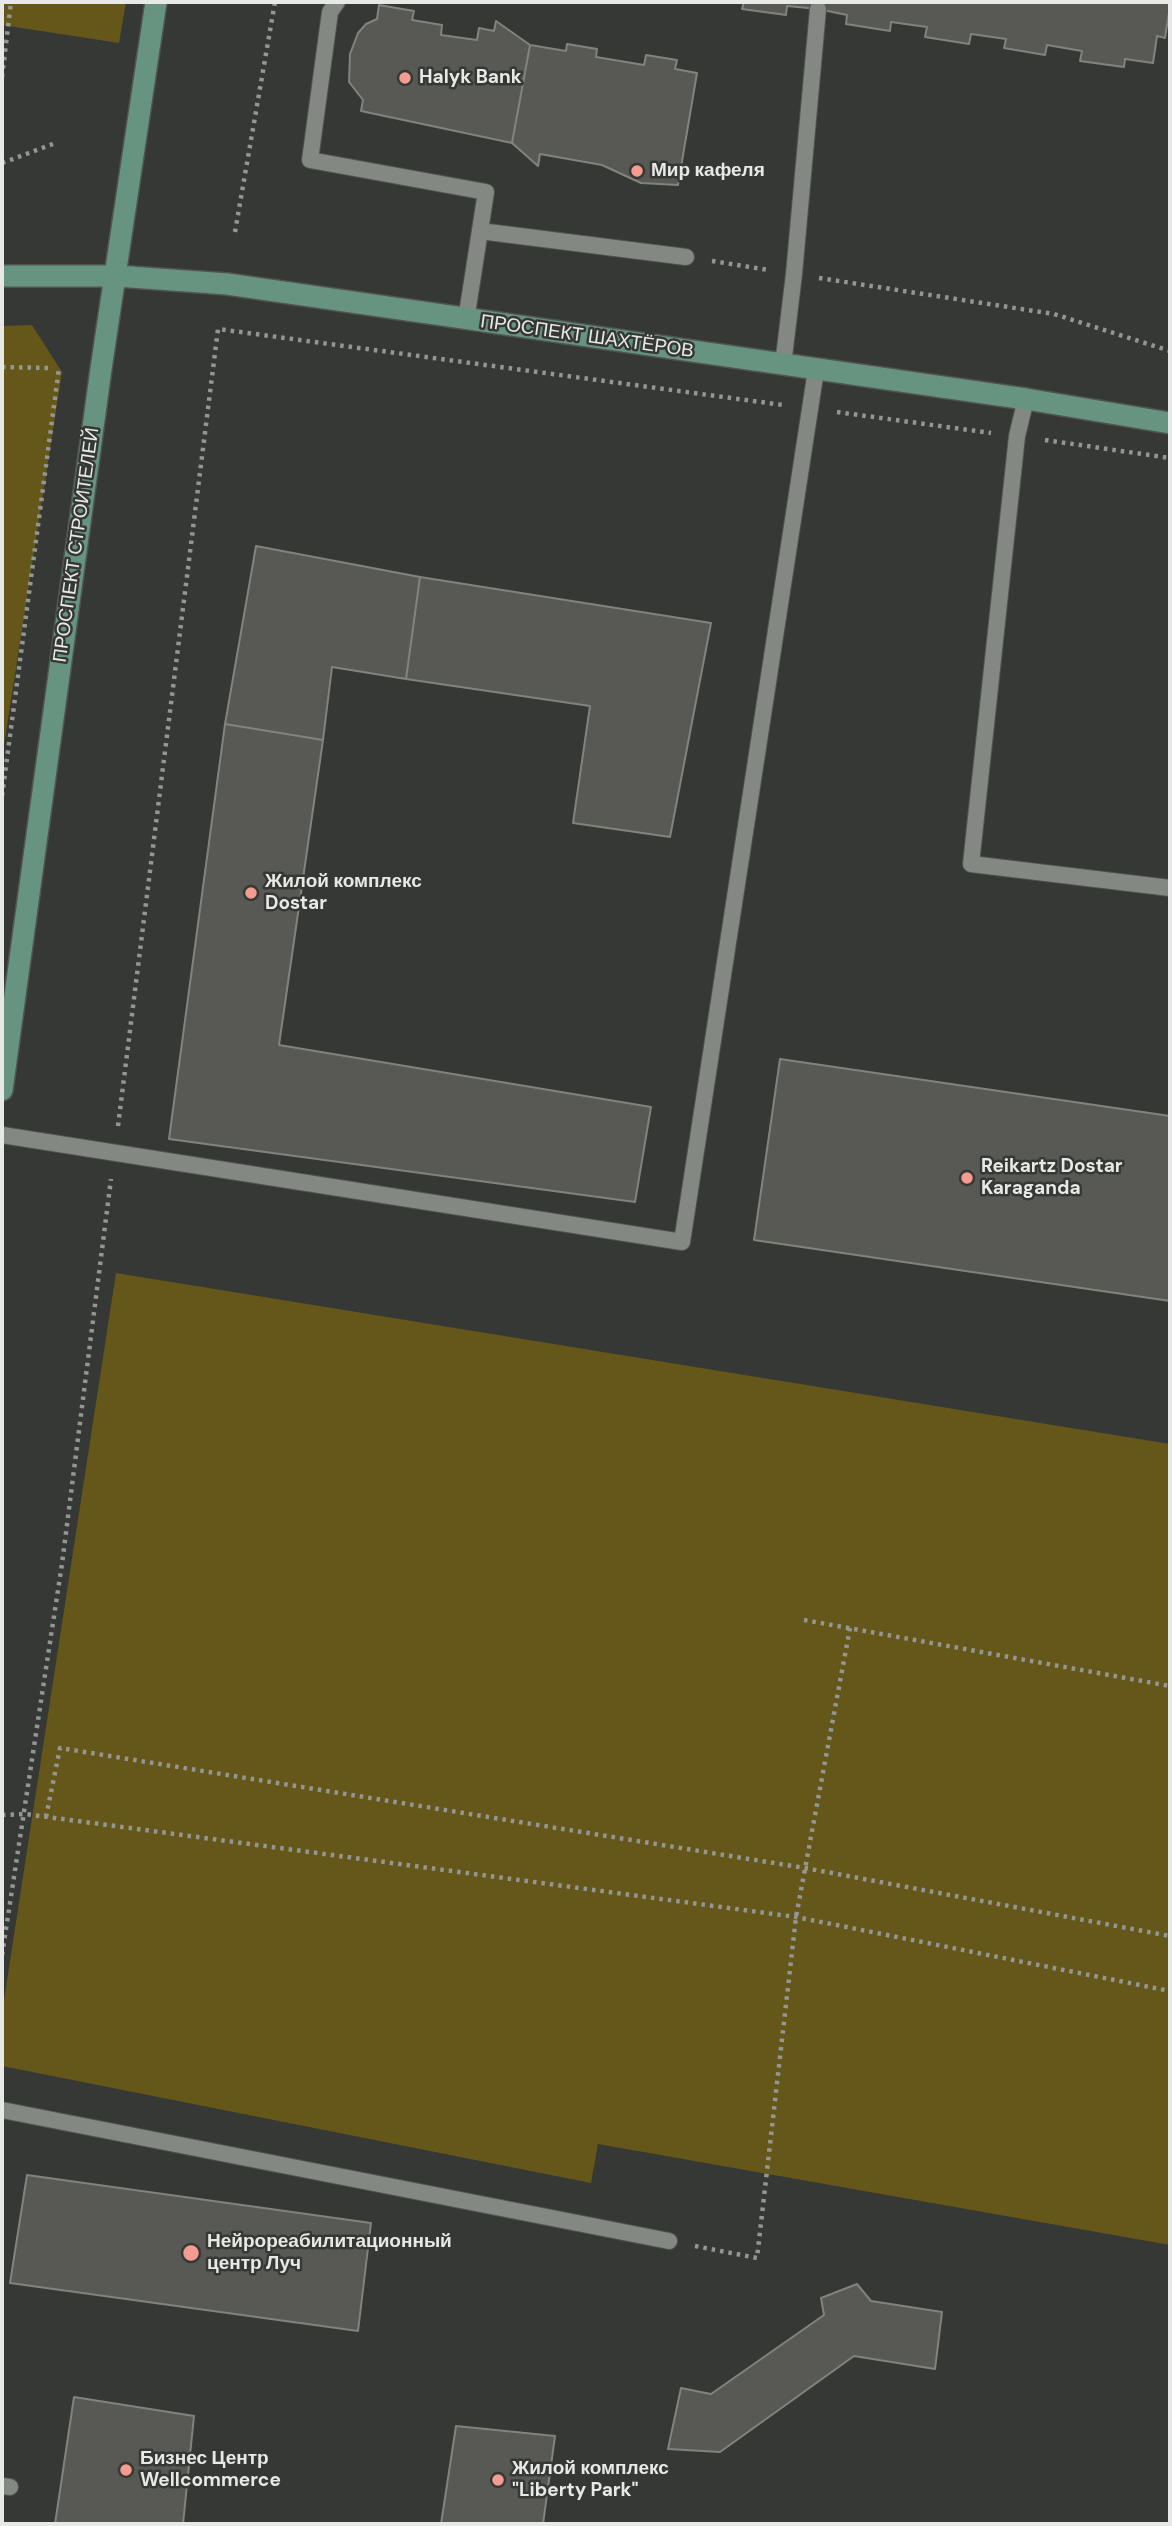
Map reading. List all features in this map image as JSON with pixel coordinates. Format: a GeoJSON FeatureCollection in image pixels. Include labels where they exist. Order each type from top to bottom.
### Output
{"type":"FeatureCollection","features":[{"type":"Feature","properties":{"kind":"main road","name":"ПРОСПЕКТ СТРОИТЕЛЕЙ"},"geometry":{"type":"LineString","coordinates":[[2,1090],[101,369],[156,2]]}},
{"type":"Feature","properties":{"kind":"main road","name":"ПРОСПЕКТ ШАХТЁРОВ"},"geometry":{"type":"LineString","coordinates":[[2,276],[117,276],[227,284],[1170,423]]}},
{"type":"Feature","properties":{"kind":"lane"},"geometry":{"type":"LineString","coordinates":[[337,2],[330,12],[310,160],[486,192],[466,320]]}},
{"type":"Feature","properties":{"kind":"lane"},"geometry":{"type":"LineString","coordinates":[[783,365],[818,9]]}},
{"type":"Feature","properties":{"kind":"lane"},"geometry":{"type":"LineString","coordinates":[[480,231],[686,257]]}},
{"type":"Feature","properties":{"kind":"lane"},"geometry":{"type":"LineString","coordinates":[[2,1135],[682,1242],[816,370]]}},
{"type":"Feature","properties":{"kind":"lane"},"geometry":{"type":"LineString","coordinates":[[1026,400],[1017,436],[971,864],[1170,888]]}},
{"type":"Feature","properties":{"kind":"lane"},"geometry":{"type":"LineString","coordinates":[[2,2110],[669,2241]]}},
{"type":"Feature","properties":{"kind":"path"},"geometry":{"type":"LineString","coordinates":[[2,77],[11,2]]}},
{"type":"Feature","properties":{"kind":"path"},"geometry":{"type":"LineString","coordinates":[[235,232],[275,2]]}},
{"type":"Feature","properties":{"kind":"path"},"geometry":{"type":"LineString","coordinates":[[2,163],[53,144]]}},
{"type":"Feature","properties":{"kind":"path"},"geometry":{"type":"LineString","coordinates":[[686,257],[1054,314],[1170,351]]}},
{"type":"Feature","properties":{"kind":"path"},"geometry":{"type":"LineString","coordinates":[[218,329],[1170,458]]}},
{"type":"Feature","properties":{"kind":"path"},"geometry":{"type":"LineString","coordinates":[[2,367],[48,368]]}},
{"type":"Feature","properties":{"kind":"path"},"geometry":{"type":"LineString","coordinates":[[2,796],[59,368]]}},
{"type":"Feature","properties":{"kind":"path"},"geometry":{"type":"LineString","coordinates":[[804,1620],[1170,1686]]}},
{"type":"Feature","properties":{"kind":"path"},"geometry":{"type":"LineString","coordinates":[[669,2241],[757,2258],[796,1917],[850,1628]]}},
{"type":"Feature","properties":{"kind":"path"},"geometry":{"type":"LineString","coordinates":[[46,1817],[60,1748],[805,1868],[1170,1937]]}},
{"type":"Feature","properties":{"kind":"path"},"geometry":{"type":"LineString","coordinates":[[2,1815],[25,1814],[796,1917],[1170,1992]]}},
{"type":"Feature","properties":{"kind":"shaded area"},"geometry":{"type":"Polygon","coordinates":[[[2,2],[126,2],[119,43],[2,25],[2,2]]]}},
{"type":"Feature","properties":{"kind":"shaded area"},"geometry":{"type":"Polygon","coordinates":[[[32,325],[62,372],[2,758],[2,326],[32,325]]]}},
{"type":"Feature","properties":{"kind":"shaded area"},"geometry":{"type":"Polygon","coordinates":[[[116,1273],[1170,1444],[1170,2245],[598,2144],[591,2183],[2,2066],[2,2013],[116,1273]]]}},
{"type":"Feature","properties":{"kind":"building"},"geometry":{"type":"Polygon","coordinates":[[[744,2],[1170,2],[1170,6],[1165,38],[1157,36],[1153,63],[1125,59],[1124,67],[1080,61],[1082,51],[1047,45],[1045,55],[1004,48],[1006,39],[971,34],[969,44],[925,37],[927,27],[891,22],[890,31],[846,24],[847,15],[818,9],[787,6],[786,15],[742,9],[744,2]]]}},
{"type":"Feature","properties":{"kind":"building"},"geometry":{"type":"Polygon","coordinates":[[[379,5],[414,11],[412,20],[442,25],[441,35],[477,40],[479,28],[494,31],[496,21],[530,45],[512,143],[361,111],[363,100],[349,82],[350,54],[358,33],[366,24],[377,19],[379,5]]]}},
{"type":"Feature","properties":{"kind":"building"},"geometry":{"type":"Polygon","coordinates":[[[567,44],[597,49],[596,57],[644,65],[646,55],[677,60],[675,69],[697,73],[678,185],[641,183],[602,165],[540,154],[538,166],[512,143],[530,45],[566,51],[567,44]]]}},
{"type":"Feature","properties":{"kind":"building"},"geometry":{"type":"Polygon","coordinates":[[[256,546],[420,577],[406,679],[332,667],[323,740],[225,724],[256,546]]]}},
{"type":"Feature","properties":{"kind":"building"},"geometry":{"type":"Polygon","coordinates":[[[420,577],[711,623],[670,837],[573,823],[590,706],[406,679],[420,577]]]}},
{"type":"Feature","properties":{"kind":"building","name":"Жилой комплекс Dostar"},"geometry":{"type":"Polygon","coordinates":[[[225,724],[323,740],[279,1045],[651,1107],[635,1202],[169,1139],[225,724]]]}},
{"type":"Feature","properties":{"kind":"building","name":"Reikartz Dostar Karaganda"},"geometry":{"type":"Polygon","coordinates":[[[780,1059],[1170,1116],[1170,1301],[754,1240],[780,1059]]]}},
{"type":"Feature","properties":{"kind":"building","name":"Нейрореабилитационный центр Луч"},"geometry":{"type":"Polygon","coordinates":[[[27,2175],[371,2223],[358,2331],[10,2283],[27,2175]]]}},
{"type":"Feature","properties":{"kind":"building"},"geometry":{"type":"Polygon","coordinates":[[[857,2284],[871,2301],[942,2312],[935,2369],[854,2356],[720,2452],[668,2449],[681,2388],[711,2394],[824,2315],[821,2298],[857,2284]]]}},
{"type":"Feature","properties":{"kind":"building","name":"Бизнес Центр Wellcommerce"},"geometry":{"type":"Polygon","coordinates":[[[74,2397],[194,2416],[183,2524],[55,2524],[74,2397]]]}},
{"type":"Feature","properties":{"kind":"building","name":"Жилой комплекс \"Liberty Park\""},"geometry":{"type":"Polygon","coordinates":[[[456,2426],[555,2436],[543,2524],[441,2524],[456,2426]]]}},
{"type":"Feature","properties":{"kind":"place","name":"Halyk Bank"},"geometry":{"type":"Point","coordinates":[405,78]}},
{"type":"Feature","properties":{"kind":"place","name":"Мир кафеля"},"geometry":{"type":"Point","coordinates":[637,171]}},
{"type":"Feature","properties":{"kind":"place","name":"Жилой комплекс Dostar"},"geometry":{"type":"Point","coordinates":[251,893]}},
{"type":"Feature","properties":{"kind":"place","name":"Reikartz Dostar Karaganda"},"geometry":{"type":"Point","coordinates":[967,1178]}},
{"type":"Feature","properties":{"kind":"place","name":"Нейрореабилитационный центр Луч"},"geometry":{"type":"Point","coordinates":[191,2253]}},
{"type":"Feature","properties":{"kind":"place","name":"Бизнес Центр Wellcommerce"},"geometry":{"type":"Point","coordinates":[126,2470]}},
{"type":"Feature","properties":{"kind":"place","name":"Жилой комплекс \"Liberty Park\""},"geometry":{"type":"Point","coordinates":[498,2480]}}]}
